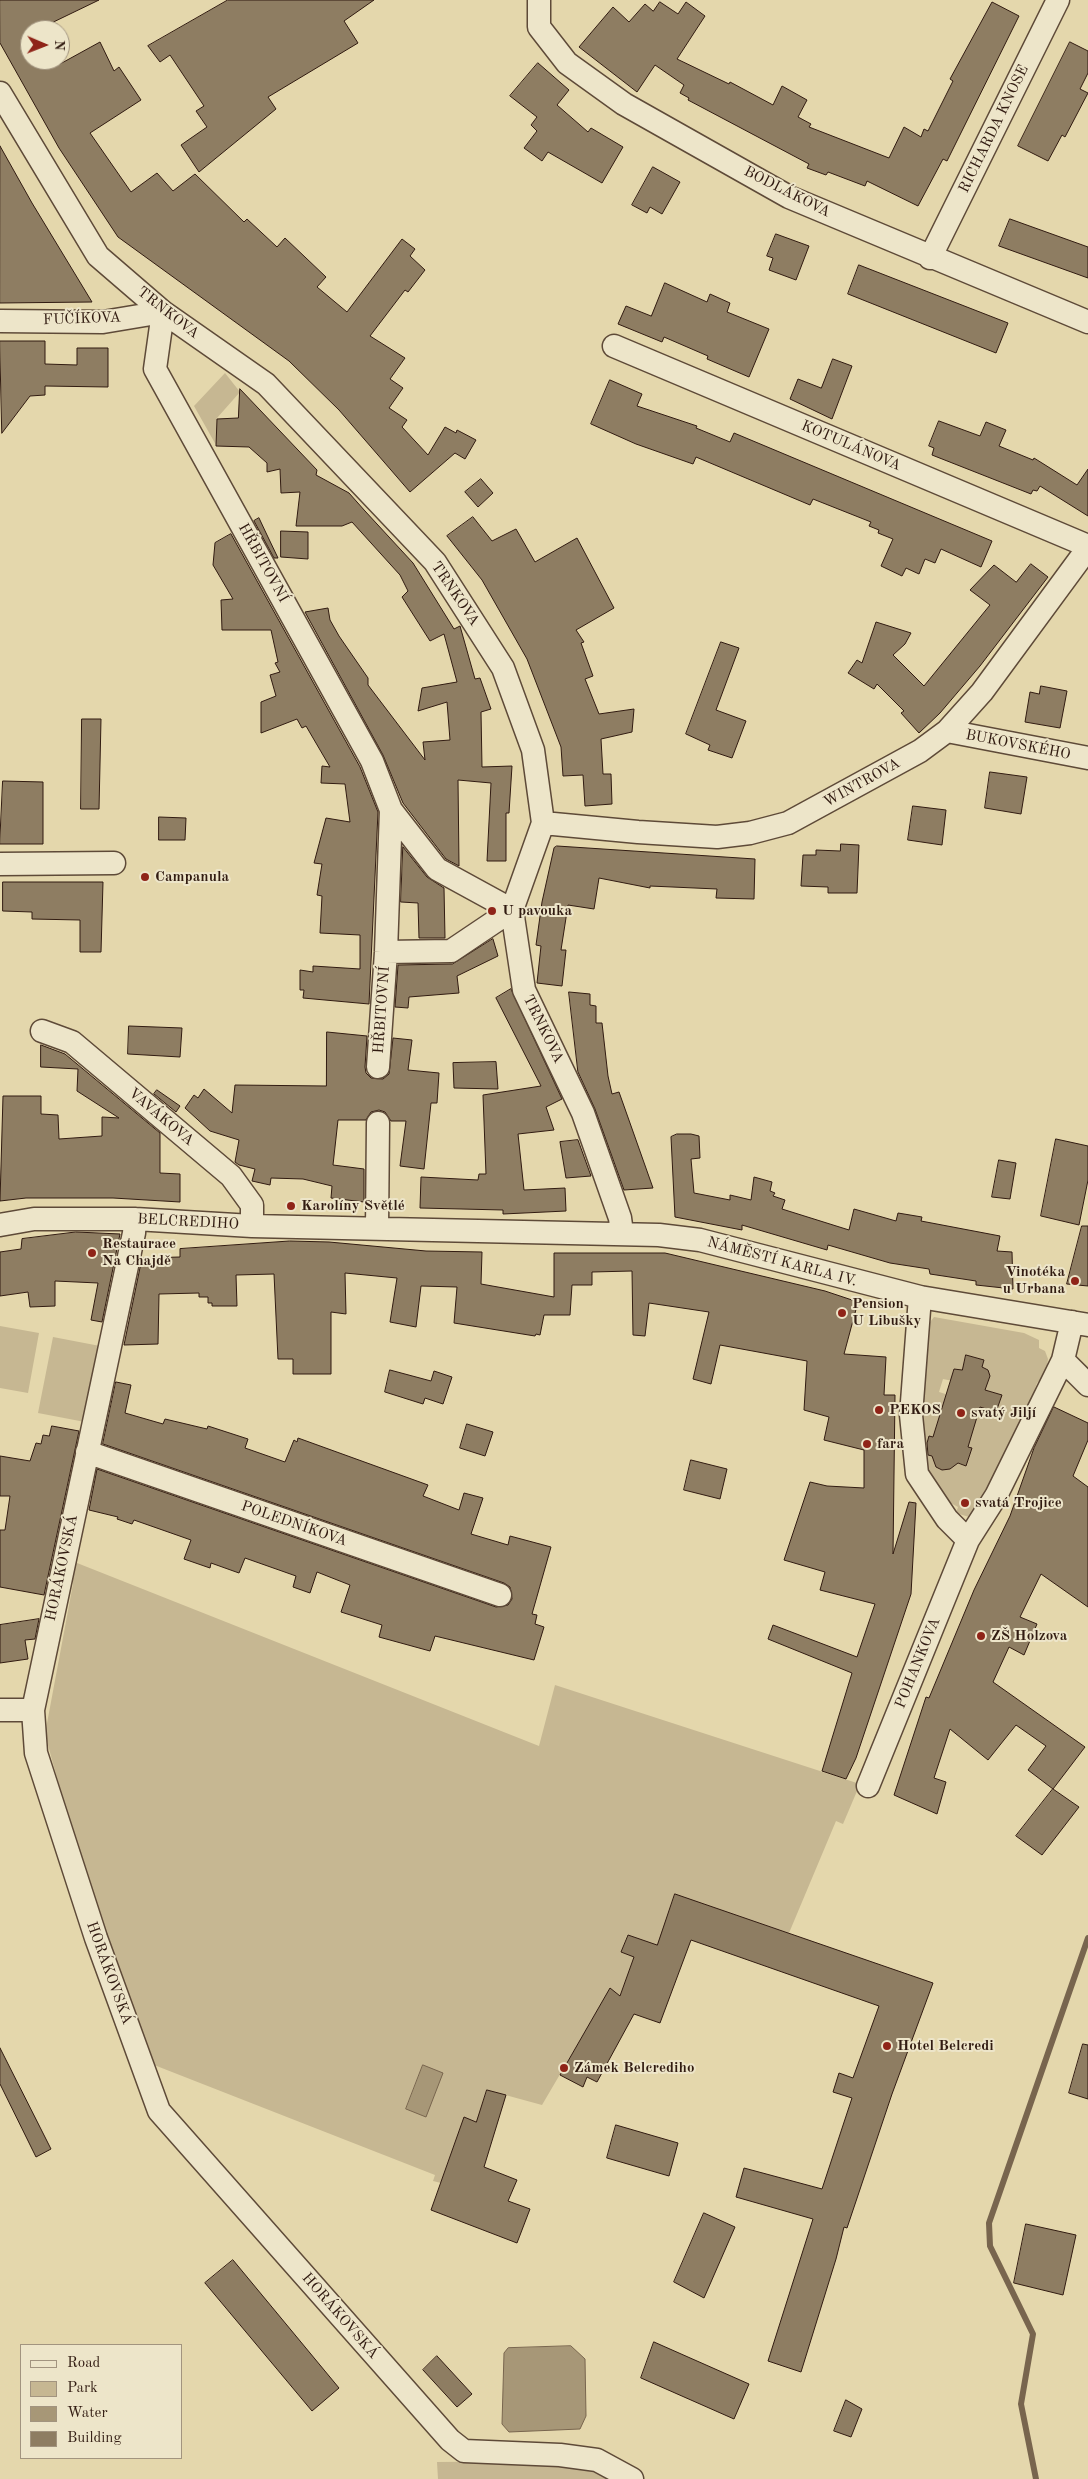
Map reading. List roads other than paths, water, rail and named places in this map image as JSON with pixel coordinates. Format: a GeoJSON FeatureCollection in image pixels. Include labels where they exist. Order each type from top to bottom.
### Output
{"type":"FeatureCollection","features":[{"type":"Feature","properties":{"kind":"street","name":"BODLÁKOVA"},"geometry":{"type":"LineString","coordinates":[[540,0],[539,27],[567,63],[624,104],[789,197],[930,258],[1088,322]]}},
{"type":"Feature","properties":{"kind":"street","name":"RICHARDA KNOSE"},"geometry":{"type":"LineString","coordinates":[[930,258],[1058,0]]}},
{"type":"Feature","properties":{"kind":"street","name":"TRNKOVA"},"geometry":{"type":"LineString","coordinates":[[0,93],[98,256],[163,312],[266,384],[434,562],[503,668],[533,750],[543,823],[512,910],[524,990],[583,1112],[620,1218],[622,1233]]}},
{"type":"Feature","properties":{"kind":"street","name":"FUČÍKOVA"},"geometry":{"type":"LineString","coordinates":[[0,321],[103,322],[163,312]]}},
{"type":"Feature","properties":{"kind":"street","name":"HŘBITOVNÍ"},"geometry":{"type":"LineString","coordinates":[[163,312],[155,369],[372,761],[391,810],[437,869],[512,910],[451,951],[386,952]]}},
{"type":"Feature","properties":{"kind":"street","name":"KOTULÁNOVA"},"geometry":{"type":"LineString","coordinates":[[614,346],[1088,547]]}},
{"type":"Feature","properties":{"kind":"street","name":"WINTROVA"},"geometry":{"type":"LineString","coordinates":[[543,823],[638,832],[708,836],[750,833],[788,823],[920,751],[947,732],[982,692],[1088,547]]}},
{"type":"Feature","properties":{"kind":"street","name":"BUKOVSKÉHO"},"geometry":{"type":"LineString","coordinates":[[947,732],[1088,758]]}},
{"type":"Feature","properties":{"kind":"street","name":"HŘBITOVNÍ"},"geometry":{"type":"LineString","coordinates":[[378,1067],[386,952],[391,810]]}},
{"type":"Feature","properties":{"kind":"street"},"geometry":{"type":"LineString","coordinates":[[0,864],[114,863]]}},
{"type":"Feature","properties":{"kind":"street","name":"VAVÁKOVA"},"geometry":{"type":"LineString","coordinates":[[42,1031],[72,1042],[231,1176],[252,1205],[252,1226]]}},
{"type":"Feature","properties":{"kind":"street"},"geometry":{"type":"LineString","coordinates":[[377,1228],[378,1123]]}},
{"type":"Feature","properties":{"kind":"street","name":"BELCREDIHO"},"geometry":{"type":"LineString","coordinates":[[0,1225],[34,1219],[135,1219],[252,1226],[622,1233]]}},
{"type":"Feature","properties":{"kind":"street","name":"HORÁKOVSKÁ"},"geometry":{"type":"LineString","coordinates":[[135,1219],[134,1233],[33,1710],[36,1753],[96,1938],[159,2111],[457,2446],[464,2451],[560,2455],[597,2460],[632,2479]]}},
{"type":"Feature","properties":{"kind":"street","name":"NÁMĚSTÍ KARLA IV."},"geometry":{"type":"LineString","coordinates":[[622,1233],[700,1240],[920,1297],[1080,1324]]}},
{"type":"Feature","properties":{"kind":"street"},"geometry":{"type":"LineString","coordinates":[[920,1297],[911,1415],[917,1474],[947,1519],[968,1540]]}},
{"type":"Feature","properties":{"kind":"street","name":"POHANKOVA"},"geometry":{"type":"LineString","coordinates":[[868,1786],[968,1540],[996,1496],[1080,1324]]}},
{"type":"Feature","properties":{"kind":"street"},"geometry":{"type":"LineString","coordinates":[[1063,1360],[1088,1384]]}},
{"type":"Feature","properties":{"kind":"street","name":"POLEDNÍKOVA"},"geometry":{"type":"LineString","coordinates":[[87,1452],[500,1595]]}},
{"type":"Feature","properties":{"kind":"street"},"geometry":{"type":"LineString","coordinates":[[0,1710],[33,1710]]}},
{"type":"Feature","properties":{"kind":"water"},"geometry":{"type":"Polygon","coordinates":[[[423,2065],[443,2073],[426,2117],[406,2109],[423,2065]]]}},
{"type":"Feature","properties":{"kind":"water"},"geometry":{"type":"Polygon","coordinates":[[[571,2346],[585,2359],[586,2416],[580,2429],[509,2432],[502,2424],[504,2353],[508,2348],[571,2346]]]}},
{"type":"Feature","properties":{"kind":"waterway"},"geometry":{"type":"LineString","coordinates":[[1036,2479],[1021,2404],[1033,2334],[990,2246],[989,2223],[1088,1938]]}},
{"type":"Feature","properties":{"kind":"place","name":"Campanula"},"geometry":{"type":"Point","coordinates":[145,877]}},
{"type":"Feature","properties":{"kind":"place","name":"U pavouka"},"geometry":{"type":"Point","coordinates":[492,911]}},
{"type":"Feature","properties":{"kind":"place","name":"Karolíny Světlé"},"geometry":{"type":"Point","coordinates":[291,1206]}},
{"type":"Feature","properties":{"kind":"place","name":"Restaurace Na Chajdě"},"geometry":{"type":"Point","coordinates":[92,1253]}},
{"type":"Feature","properties":{"kind":"place","name":"Vinotéka u Urbana"},"geometry":{"type":"Point","coordinates":[1075,1281]}},
{"type":"Feature","properties":{"kind":"place","name":"Pension U Libušky"},"geometry":{"type":"Point","coordinates":[842,1313]}},
{"type":"Feature","properties":{"kind":"place","name":"PEKOS"},"geometry":{"type":"Point","coordinates":[879,1410]}},
{"type":"Feature","properties":{"kind":"place","name":"svatý Jiljí"},"geometry":{"type":"Point","coordinates":[961,1413]}},
{"type":"Feature","properties":{"kind":"place","name":"fara"},"geometry":{"type":"Point","coordinates":[867,1444]}},
{"type":"Feature","properties":{"kind":"place","name":"svatá Trojice"},"geometry":{"type":"Point","coordinates":[965,1503]}},
{"type":"Feature","properties":{"kind":"place","name":"ZŠ Holzova"},"geometry":{"type":"Point","coordinates":[981,1636]}},
{"type":"Feature","properties":{"kind":"place","name":"Hotel Belcredi"},"geometry":{"type":"Point","coordinates":[887,2046]}},
{"type":"Feature","properties":{"kind":"place","name":"Zámek Belcrediho"},"geometry":{"type":"Point","coordinates":[564,2068]}}]}
